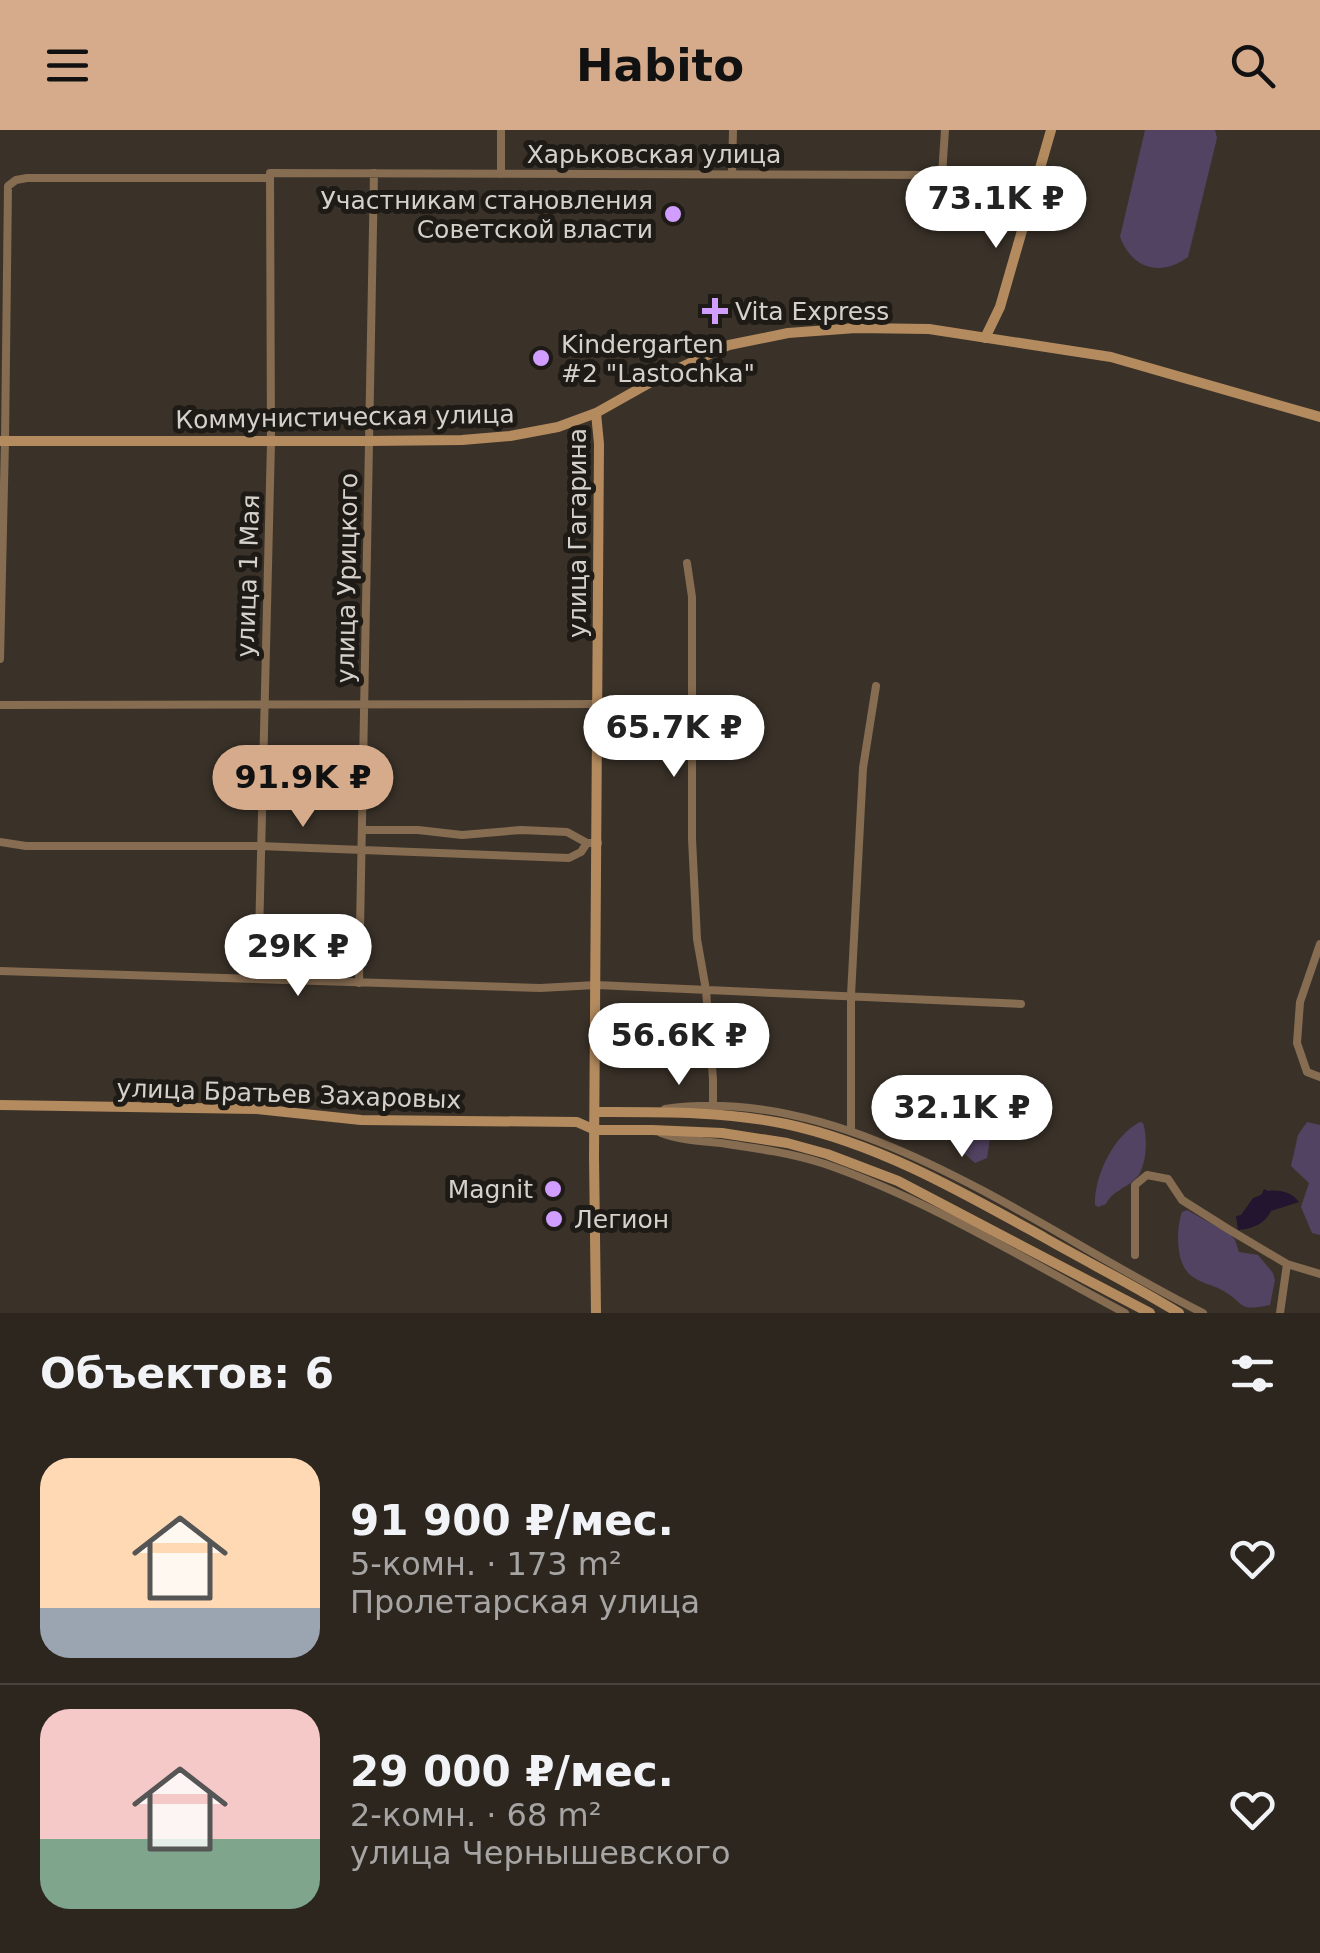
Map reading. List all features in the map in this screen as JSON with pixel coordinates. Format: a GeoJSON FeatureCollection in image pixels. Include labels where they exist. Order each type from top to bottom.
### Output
{"type":"FeatureCollection","features":[{"type":"Feature","properties":{"kind":"main road"},"geometry":{"type":"LineString","coordinates":[[985,338],[1000,307],[1051,130]]}},
{"type":"Feature","properties":{"kind":"main road","name":"Коммунистическая улица"},"geometry":{"type":"LineString","coordinates":[[3,441],[369,442],[510,436],[558,427],[596,413],[729,345],[810,331],[896,328],[929,329],[1111,357],[1320,417]]}},
{"type":"Feature","properties":{"kind":"main road","name":"улица Гагарина"},"geometry":{"type":"LineString","coordinates":[[596,413],[598,704],[592,843],[596,1313]]}},
{"type":"Feature","properties":{"kind":"main road","name":"улица Братьев Захаровых"},"geometry":{"type":"LineString","coordinates":[[0,1105],[257,1109],[361,1120],[577,1122],[595,1130]]}},
{"type":"Feature","properties":{"kind":"main road"},"geometry":{"type":"LineString","coordinates":[[595,1112],[704,1114],[758,1120],[862,1146],[1180,1308]]}},
{"type":"Feature","properties":{"kind":"main road","name":"улица Братьев Захаровых"},"geometry":{"type":"LineString","coordinates":[[577,1122],[595,1112]]}},
{"type":"Feature","properties":{"kind":"main road"},"geometry":{"type":"LineString","coordinates":[[595,1130],[690,1130],[757,1138],[859,1164],[898,1180],[1150,1313]]}},
{"type":"Feature","properties":{"kind":"street"},"geometry":{"type":"LineString","coordinates":[[500,174],[501,130]]}},
{"type":"Feature","properties":{"kind":"street"},"geometry":{"type":"LineString","coordinates":[[732,174],[733,130]]}},
{"type":"Feature","properties":{"kind":"street"},"geometry":{"type":"LineString","coordinates":[[942,175],[945,130]]}},
{"type":"Feature","properties":{"kind":"street","name":"улица Урицкого"},"geometry":{"type":"LineString","coordinates":[[359,982],[374,174]]}},
{"type":"Feature","properties":{"kind":"street","name":"Харьковская улица"},"geometry":{"type":"LineString","coordinates":[[3,222],[8,186],[27,178],[732,174],[1037,179]]}},
{"type":"Feature","properties":{"kind":"street","name":"улица 1 Мая"},"geometry":{"type":"LineString","coordinates":[[258,979],[272,442],[270,176]]}},
{"type":"Feature","properties":{"kind":"street"},"geometry":{"type":"LineString","coordinates":[[0,659],[3,222]]}},
{"type":"Feature","properties":{"kind":"street"},"geometry":{"type":"LineString","coordinates":[[687,563],[692,598],[692,839],[712,1105]]}},
{"type":"Feature","properties":{"kind":"street"},"geometry":{"type":"LineString","coordinates":[[851,1132],[851,995],[864,768],[876,686]]}},
{"type":"Feature","properties":{"kind":"street"},"geometry":{"type":"LineString","coordinates":[[0,705],[598,704]]}},
{"type":"Feature","properties":{"kind":"street"},"geometry":{"type":"LineString","coordinates":[[0,842],[26,846],[260,846],[569,858],[592,843],[567,832],[521,830],[462,835],[362,830]]}},
{"type":"Feature","properties":{"kind":"street"},"geometry":{"type":"LineString","coordinates":[[1320,944],[1300,1002],[1297,1043],[1307,1072],[1320,1078]]}},
{"type":"Feature","properties":{"kind":"street"},"geometry":{"type":"LineString","coordinates":[[0,971],[540,988],[596,985],[1021,1004]]}},
{"type":"Feature","properties":{"kind":"street"},"geometry":{"type":"LineString","coordinates":[[652,1112],[685,1106],[754,1108],[797,1116],[882,1142],[1014,1208],[1187,1313]]}},
{"type":"Feature","properties":{"kind":"street"},"geometry":{"type":"LineString","coordinates":[[652,1130],[682,1139],[788,1154],[855,1176],[905,1196],[1125,1313]]}},
{"type":"Feature","properties":{"kind":"street"},"geometry":{"type":"LineString","coordinates":[[1135,1255],[1136,1186],[1148,1175],[1168,1179],[1182,1200],[1288,1264],[1320,1274]]}},
{"type":"Feature","properties":{"kind":"street"},"geometry":{"type":"LineString","coordinates":[[1280,1313],[1288,1264]]}},
{"type":"Feature","properties":{"kind":"street"},"geometry":{"type":"LineString","coordinates":[[1180,1308],[1203,1313]]}},
{"type":"Feature","properties":{"kind":"shaded area"},"geometry":{"type":"Polygon","coordinates":[[[1145,130],[1215,130],[1217,138],[1188,257],[1168,267],[1140,263],[1120,237],[1145,130]]]}},
{"type":"Feature","properties":{"kind":"shaded area"},"geometry":{"type":"Polygon","coordinates":[[[975,1099],[987,1106],[992,1126],[987,1158],[975,1163],[958,1146],[952,1129],[954,1112],[975,1099]]]}},
{"type":"Feature","properties":{"kind":"shaded area"},"geometry":{"type":"Polygon","coordinates":[[[1140,1122],[1146,1144],[1140,1173],[1098,1207],[1098,1182],[1107,1158],[1122,1136],[1140,1122]]]}},
{"type":"Feature","properties":{"kind":"shaded area"},"geometry":{"type":"Polygon","coordinates":[[[1307,1122],[1320,1125],[1320,1235],[1312,1233],[1301,1207],[1309,1183],[1291,1166],[1298,1135],[1307,1122]]]}},
{"type":"Feature","properties":{"kind":"shaded area"},"geometry":{"type":"Polygon","coordinates":[[[1264,1189],[1285,1192],[1299,1202],[1271,1211],[1258,1225],[1238,1230],[1236,1216],[1264,1189]]]}},
{"type":"Feature","properties":{"kind":"shaded area"},"geometry":{"type":"Polygon","coordinates":[[[1187,1210],[1230,1234],[1239,1252],[1258,1255],[1275,1280],[1270,1305],[1246,1307],[1187,1272],[1178,1237],[1182,1212],[1187,1210]]]}},
{"type":"Feature","properties":{"kind":"place","name":"Участникам становления Советской власти"},"geometry":{"type":"Point","coordinates":[673,214]}},
{"type":"Feature","properties":{"kind":"place","name":"Vita Express"},"geometry":{"type":"Point","coordinates":[715,311]}},
{"type":"Feature","properties":{"kind":"place","name":"Kindergarten #2 \"Lastochka\""},"geometry":{"type":"Point","coordinates":[541,358]}},
{"type":"Feature","properties":{"kind":"place","name":"Magnit"},"geometry":{"type":"Point","coordinates":[553,1189]}},
{"type":"Feature","properties":{"kind":"place","name":"Легион"},"geometry":{"type":"Point","coordinates":[554,1219]}}]}
